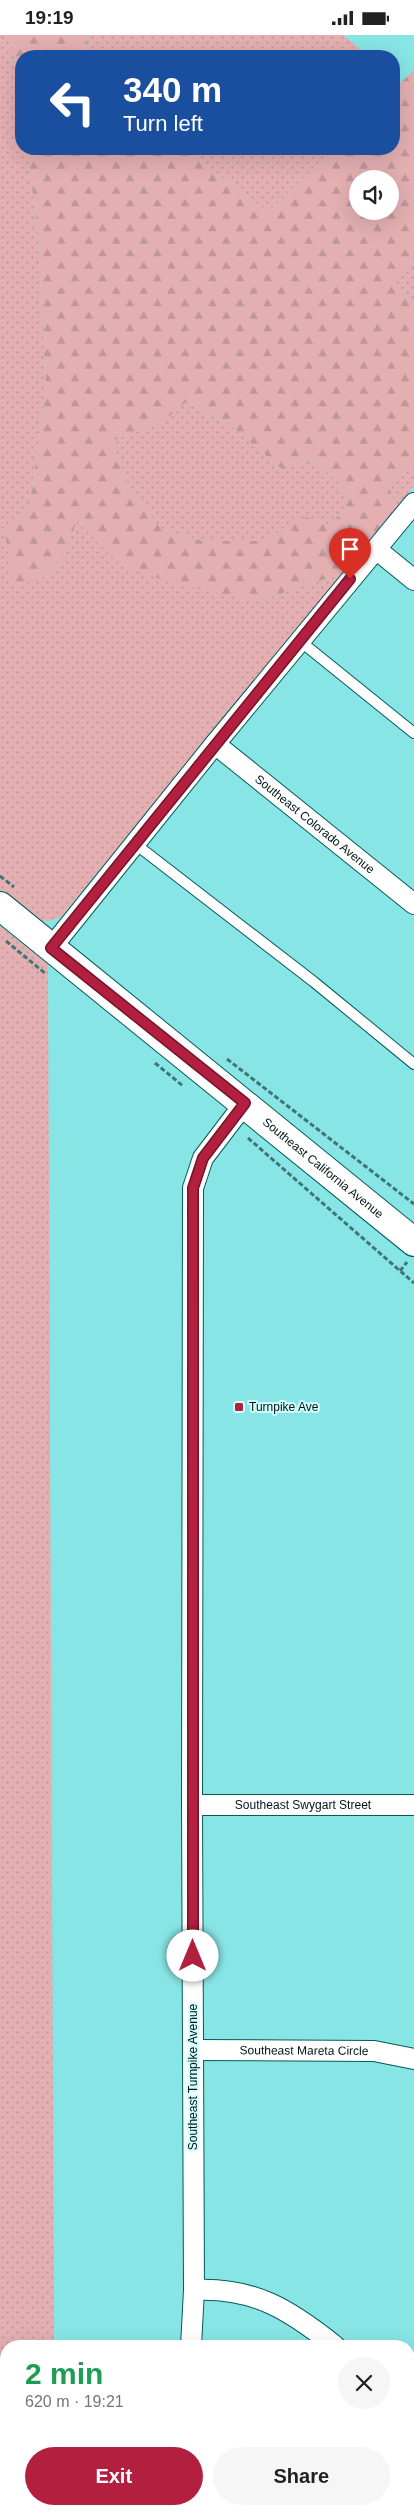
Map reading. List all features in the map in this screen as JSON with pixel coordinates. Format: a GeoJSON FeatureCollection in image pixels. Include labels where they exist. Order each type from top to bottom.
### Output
{"type":"FeatureCollection","features":[{"type":"Feature","properties":{"kind":"main road","name":"Southeast California Avenue"},"geometry":{"type":"LineString","coordinates":[[9,898],[51,948],[238,1113],[414,1242]]}},
{"type":"Feature","properties":{"kind":"street"},"geometry":{"type":"LineString","coordinates":[[51,948],[134,843],[414,503]]}},
{"type":"Feature","properties":{"kind":"street"},"geometry":{"type":"LineString","coordinates":[[376,549],[414,579]]}},
{"type":"Feature","properties":{"kind":"street","name":"Southeast Colorado Avenue"},"geometry":{"type":"LineString","coordinates":[[215,744],[414,904]]}},
{"type":"Feature","properties":{"kind":"street","name":"Southeast Turnpike Avenue"},"geometry":{"type":"LineString","coordinates":[[191,2340],[194,2289],[192,1805],[193,1188],[203,1158],[238,1113]]}},
{"type":"Feature","properties":{"kind":"street","name":"Southeast Swygart Street"},"geometry":{"type":"LineString","coordinates":[[192,1805],[414,1805]]}},
{"type":"Feature","properties":{"kind":"street","name":"Southeast Mareta Circle"},"geometry":{"type":"LineString","coordinates":[[193,2050],[374,2051],[414,2059]]}},
{"type":"Feature","properties":{"kind":"street"},"geometry":{"type":"LineString","coordinates":[[194,2289],[232,2291],[257,2297],[301,2319],[327,2340]]}},
{"type":"Feature","properties":{"kind":"lane"},"geometry":{"type":"LineString","coordinates":[[300,641],[414,733]]}},
{"type":"Feature","properties":{"kind":"lane"},"geometry":{"type":"LineString","coordinates":[[134,843],[314,982],[414,1065]]}},
{"type":"Feature","properties":{"kind":"path"},"geometry":{"type":"LineString","coordinates":[[0,876],[9,898]]}},
{"type":"Feature","properties":{"kind":"path"},"geometry":{"type":"LineString","coordinates":[[0,936],[51,978]]}},
{"type":"Feature","properties":{"kind":"path"},"geometry":{"type":"LineString","coordinates":[[149,1058],[187,1088]]}},
{"type":"Feature","properties":{"kind":"path"},"geometry":{"type":"LineString","coordinates":[[225,1058],[414,1204]]}},
{"type":"Feature","properties":{"kind":"path"},"geometry":{"type":"LineString","coordinates":[[238,1113],[414,1283]]}},
{"type":"Feature","properties":{"kind":"green space"},"geometry":{"type":"Polygon","coordinates":[[[0,35],[11,35],[15,65],[15,155],[28,155],[38,235],[46,391],[29,508],[5,533],[40,580],[62,559],[77,521],[122,566],[261,602],[297,587],[341,575],[61,917],[49,921],[37,921],[0,891],[0,35]]]}},
{"type":"Feature","properties":{"kind":"green space"},"geometry":{"type":"Polygon","coordinates":[[[11,35],[87,35],[86,50],[15,50],[15,65],[11,35]]]}},
{"type":"Feature","properties":{"kind":"green space"},"geometry":{"type":"Polygon","coordinates":[[[87,35],[343,35],[362,50],[86,50],[87,35]]]}},
{"type":"Feature","properties":{"kind":"green space"},"geometry":{"type":"Polygon","coordinates":[[[414,70],[414,256],[393,284],[414,306],[414,467],[388,484],[396,508],[341,575],[297,587],[261,602],[176,584],[121,566],[77,521],[62,559],[40,580],[13,585],[5,533],[29,508],[46,391],[38,235],[28,155],[193,155],[268,212],[327,155],[400,155],[400,83],[414,70]],[[186,402],[161,423],[111,441],[129,486],[161,529],[203,541],[263,541],[306,517],[327,525],[347,510],[341,484],[310,458],[283,470],[229,424],[186,402]]]}},
{"type":"Feature","properties":{"kind":"green space"},"geometry":{"type":"Polygon","coordinates":[[[193,155],[327,155],[268,212],[193,155]]]}},
{"type":"Feature","properties":{"kind":"green space"},"geometry":{"type":"Polygon","coordinates":[[[414,256],[414,306],[393,284],[414,256]]]}},
{"type":"Feature","properties":{"kind":"green space"},"geometry":{"type":"Polygon","coordinates":[[[186,402],[229,424],[283,470],[310,458],[341,484],[347,510],[327,525],[306,518],[263,541],[203,541],[161,529],[129,486],[111,441],[161,423],[186,402]]]}},
{"type":"Feature","properties":{"kind":"green space"},"geometry":{"type":"Polygon","coordinates":[[[414,467],[414,486],[396,508],[388,484],[414,467]]]}},
{"type":"Feature","properties":{"kind":"green space"},"geometry":{"type":"Polygon","coordinates":[[[0,926],[48,964],[54,2340],[0,2340],[0,926]]]}},
{"type":"Feature","properties":{"kind":"place","name":"Turnpike Ave"},"geometry":{"type":"Point","coordinates":[239,1407]}},
{"type":"Feature","properties":{"kind":"route"},"geometry":{"type":"LineString","coordinates":[[193,1956],[193,1188],[203,1158],[245,1103],[51,948],[350,579]]}}]}
